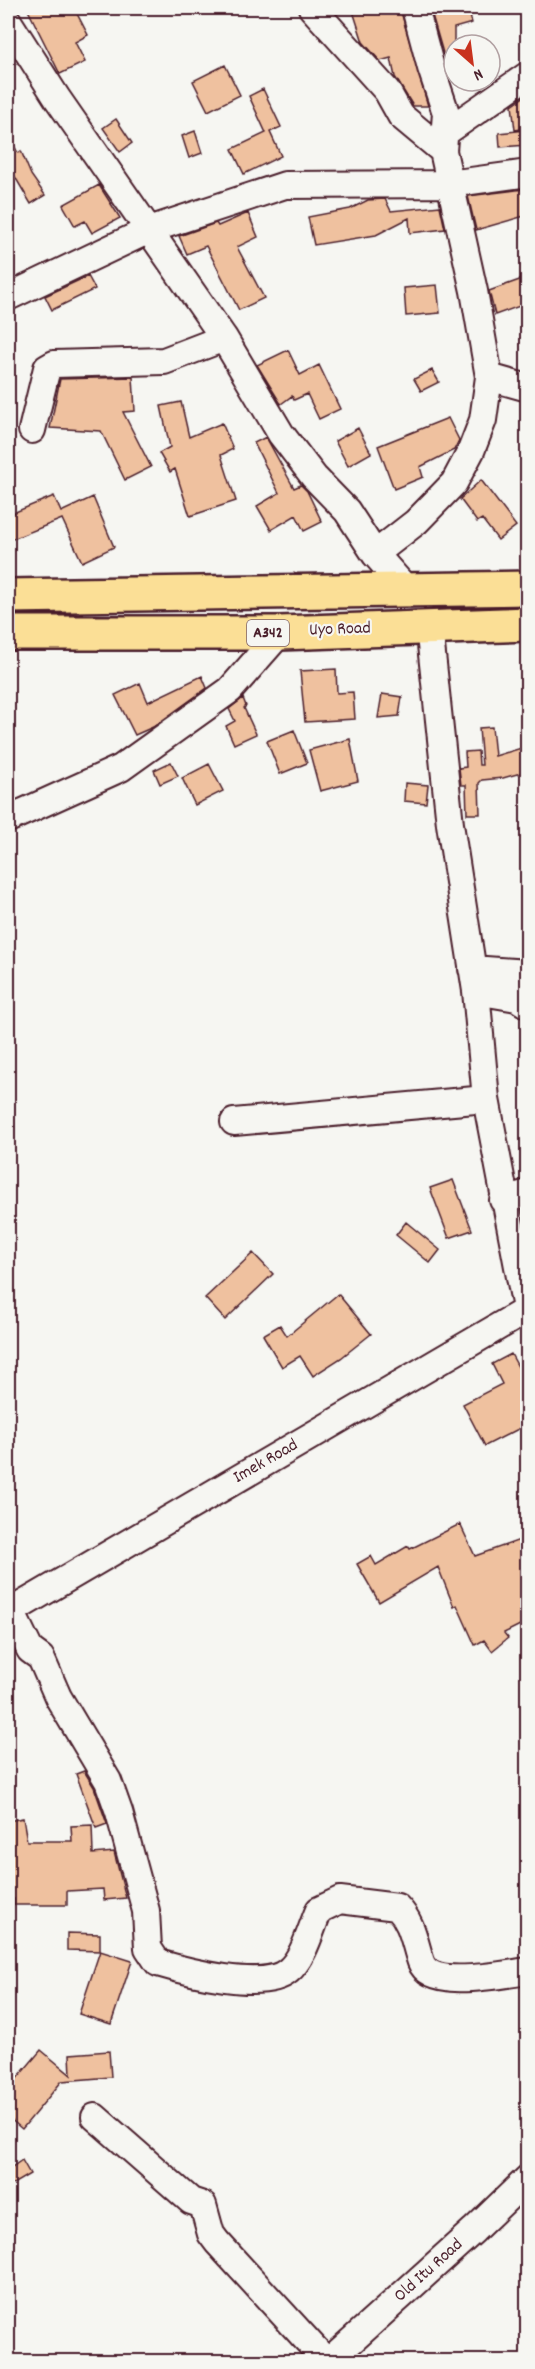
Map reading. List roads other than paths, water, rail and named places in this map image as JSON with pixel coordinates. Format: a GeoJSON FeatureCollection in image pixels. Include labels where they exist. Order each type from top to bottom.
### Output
{"type":"FeatureCollection","features":[{"type":"Feature","properties":{"kind":"highway","name":"Uyo Road"},"geometry":{"type":"LineString","coordinates":[[8,596],[528,588]]}},
{"type":"Feature","properties":{"kind":"highway","name":"Uyo Road"},"geometry":{"type":"LineString","coordinates":[[8,633],[280,633],[528,624]]}},
{"type":"Feature","properties":{"kind":"street"},"geometry":{"type":"LineString","coordinates":[[312,8],[387,91],[401,116],[444,142]]}},
{"type":"Feature","properties":{"kind":"street"},"geometry":{"type":"LineString","coordinates":[[375,554],[416,522],[454,483],[471,451],[483,420],[489,377],[476,302],[449,184],[444,142],[446,113],[415,8]]}},
{"type":"Feature","properties":{"kind":"street"},"geometry":{"type":"LineString","coordinates":[[8,21],[148,230],[224,338],[281,434],[314,477],[347,512],[375,554],[407,590]]}},
{"type":"Feature","properties":{"kind":"street"},"geometry":{"type":"LineString","coordinates":[[444,142],[528,75]]}},
{"type":"Feature","properties":{"kind":"street"},"geometry":{"type":"LineString","coordinates":[[8,297],[148,230],[285,185],[449,184],[528,173]]}},
{"type":"Feature","properties":{"kind":"street"},"geometry":{"type":"LineString","coordinates":[[32,430],[47,368],[54,364],[164,361],[224,338]]}},
{"type":"Feature","properties":{"kind":"street"},"geometry":{"type":"LineString","coordinates":[[489,377],[528,388]]}},
{"type":"Feature","properties":{"kind":"street"},"geometry":{"type":"LineString","coordinates":[[429,626],[450,824],[474,980],[486,1099],[515,1196],[526,1315]]}},
{"type":"Feature","properties":{"kind":"street"},"geometry":{"type":"LineString","coordinates":[[8,819],[121,768],[230,690],[280,633]]}},
{"type":"Feature","properties":{"kind":"street"},"geometry":{"type":"LineString","coordinates":[[474,980],[528,973]]}},
{"type":"Feature","properties":{"kind":"street"},"geometry":{"type":"LineString","coordinates":[[474,980],[528,1005]]}},
{"type":"Feature","properties":{"kind":"street"},"geometry":{"type":"LineString","coordinates":[[234,1122],[486,1099]]}},
{"type":"Feature","properties":{"kind":"street","name":"Imek Road"},"geometry":{"type":"LineString","coordinates":[[9,1612],[526,1315]]}},
{"type":"Feature","properties":{"kind":"street"},"geometry":{"type":"LineString","coordinates":[[9,1612],[30,1650],[41,1659],[58,1697],[108,1781],[119,1812],[146,1911],[148,1948],[158,1963],[224,1980],[271,1977],[287,1972],[298,1958],[319,1910],[340,1900],[397,1907],[410,1922],[422,1966],[437,1977],[453,1979],[528,1971]]}},
{"type":"Feature","properties":{"kind":"street"},"geometry":{"type":"LineString","coordinates":[[94,2117],[191,2201],[203,2205],[211,2234],[217,2242],[327,2361]]}},
{"type":"Feature","properties":{"kind":"street","name":"Old Itu Road"},"geometry":{"type":"LineString","coordinates":[[327,2361],[474,2230],[528,2178]]}}]}
